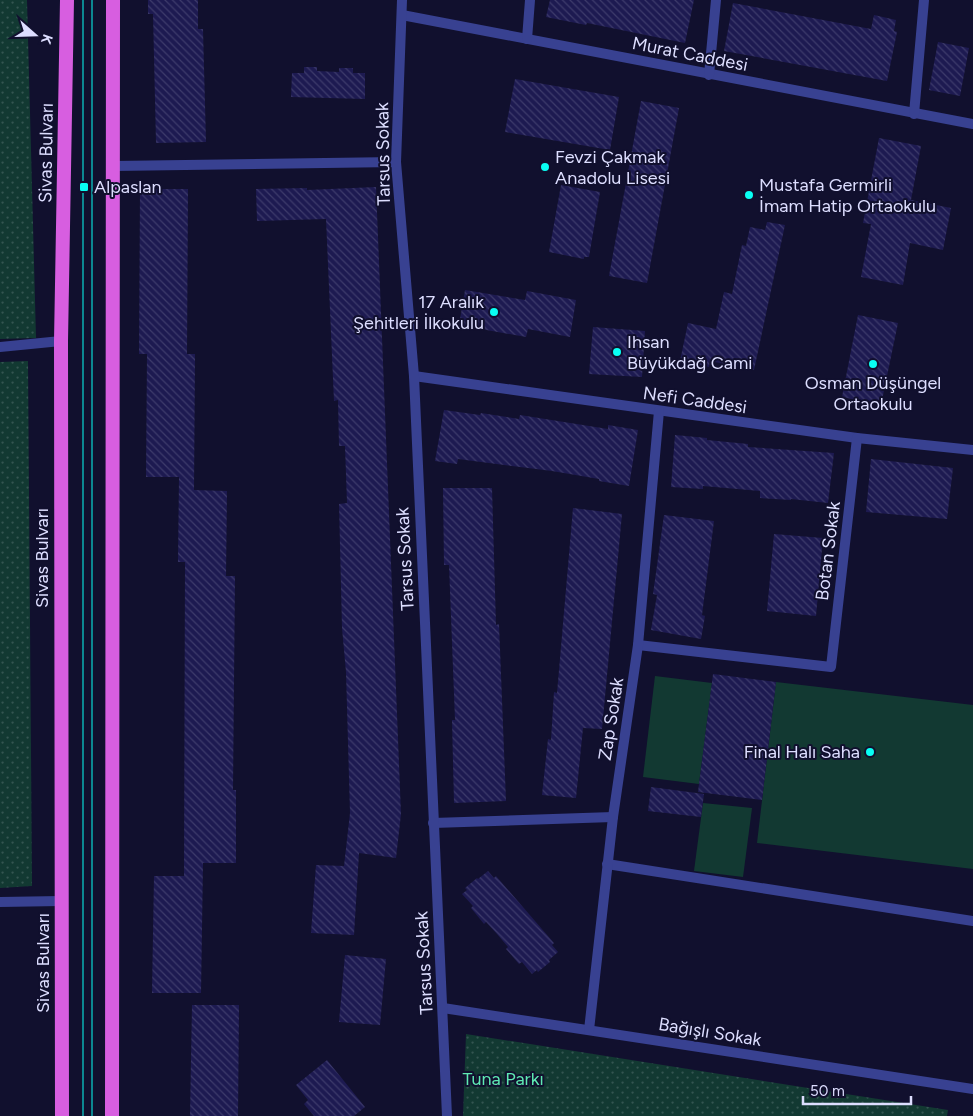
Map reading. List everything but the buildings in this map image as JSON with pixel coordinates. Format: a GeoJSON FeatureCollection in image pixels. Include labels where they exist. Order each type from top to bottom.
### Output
{"type":"FeatureCollection","features":[{"type":"Feature","properties":{"kind":"highway","name":"Sivas Bulvarı"},"geometry":{"type":"LineString","coordinates":[[62,1116],[61,341],[67,0]]}},
{"type":"Feature","properties":{"kind":"highway"},"geometry":{"type":"LineString","coordinates":[[113,0],[113,1113]]}},
{"type":"Feature","properties":{"kind":"street","name":"Tarsus Sokak"},"geometry":{"type":"LineString","coordinates":[[402,0],[396,162],[414,376],[447,1116]]}},
{"type":"Feature","properties":{"kind":"street"},"geometry":{"type":"LineString","coordinates":[[526,39],[530,0]]}},
{"type":"Feature","properties":{"kind":"street"},"geometry":{"type":"LineString","coordinates":[[709,74],[716,0]]}},
{"type":"Feature","properties":{"kind":"street"},"geometry":{"type":"LineString","coordinates":[[914,114],[924,0]]}},
{"type":"Feature","properties":{"kind":"street","name":"Murat Caddesi"},"geometry":{"type":"LineString","coordinates":[[402,15],[973,124]]}},
{"type":"Feature","properties":{"kind":"street"},"geometry":{"type":"LineString","coordinates":[[114,166],[396,162]]}},
{"type":"Feature","properties":{"kind":"street"},"geometry":{"type":"LineString","coordinates":[[0,347],[61,341]]}},
{"type":"Feature","properties":{"kind":"street","name":"Nefi Caddesi"},"geometry":{"type":"LineString","coordinates":[[414,376],[857,438],[973,450]]}},
{"type":"Feature","properties":{"kind":"street","name":"Zap Sokak"},"geometry":{"type":"LineString","coordinates":[[589,1030],[607,864],[638,645],[658,411]]}},
{"type":"Feature","properties":{"kind":"street","name":"Botan Sokak"},"geometry":{"type":"LineString","coordinates":[[638,645],[830,667],[857,438]]}},
{"type":"Feature","properties":{"kind":"street"},"geometry":{"type":"LineString","coordinates":[[434,823],[613,817]]}},
{"type":"Feature","properties":{"kind":"street"},"geometry":{"type":"LineString","coordinates":[[607,864],[973,922]]}},
{"type":"Feature","properties":{"kind":"street"},"geometry":{"type":"LineString","coordinates":[[0,902],[61,901]]}},
{"type":"Feature","properties":{"kind":"street","name":"Bağışlı Sokak"},"geometry":{"type":"LineString","coordinates":[[443,1008],[973,1089]]}},
{"type":"Feature","properties":{"kind":"green space"},"geometry":{"type":"Polygon","coordinates":[[[0,0],[27,0],[36,338],[0,339],[0,0]]]}},
{"type":"Feature","properties":{"kind":"green space"},"geometry":{"type":"Polygon","coordinates":[[[28,361],[32,886],[0,888],[0,362],[28,361]]]}},
{"type":"Feature","properties":{"kind":"green space"},"geometry":{"type":"Polygon","coordinates":[[[655,676],[712,683],[699,784],[643,777],[655,676]]]}},
{"type":"Feature","properties":{"kind":"green space","name":"Final Halı Saha"},"geometry":{"type":"Polygon","coordinates":[[[776,682],[973,705],[973,869],[757,843],[776,682]]]}},
{"type":"Feature","properties":{"kind":"green space"},"geometry":{"type":"Polygon","coordinates":[[[703,803],[752,808],[743,877],[694,871],[703,803]]]}},
{"type":"Feature","properties":{"kind":"green space","name":"Tuna Parkı"},"geometry":{"type":"Polygon","coordinates":[[[466,1034],[948,1110],[947,1116],[463,1116],[466,1034]]]}},
{"type":"Feature","properties":{"kind":"tram line"},"geometry":{"type":"LineString","coordinates":[[83,0],[83,1116]]}},
{"type":"Feature","properties":{"kind":"tram line"},"geometry":{"type":"LineString","coordinates":[[92,0],[92,1116]]}},
{"type":"Feature","properties":{"kind":"place","name":"Fevzi Çakmak Anadolu Lisesi"},"geometry":{"type":"Point","coordinates":[545,167]}},
{"type":"Feature","properties":{"kind":"place","name":"Alpaslan"},"geometry":{"type":"Point","coordinates":[84,187]}},
{"type":"Feature","properties":{"kind":"place","name":"Mustafa Germirli İmam Hatip Ortaokulu"},"geometry":{"type":"Point","coordinates":[749,195]}},
{"type":"Feature","properties":{"kind":"place","name":"17 Aralık Şehitleri İlkokulu"},"geometry":{"type":"Point","coordinates":[494,312]}},
{"type":"Feature","properties":{"kind":"place","name":"Ihsan Büyükdağ Cami"},"geometry":{"type":"Point","coordinates":[617,352]}},
{"type":"Feature","properties":{"kind":"place","name":"Osman Düşüngel Ortaokulu"},"geometry":{"type":"Point","coordinates":[873,364]}},
{"type":"Feature","properties":{"kind":"place","name":"Final Halı Saha"},"geometry":{"type":"Point","coordinates":[870,752]}}]}
